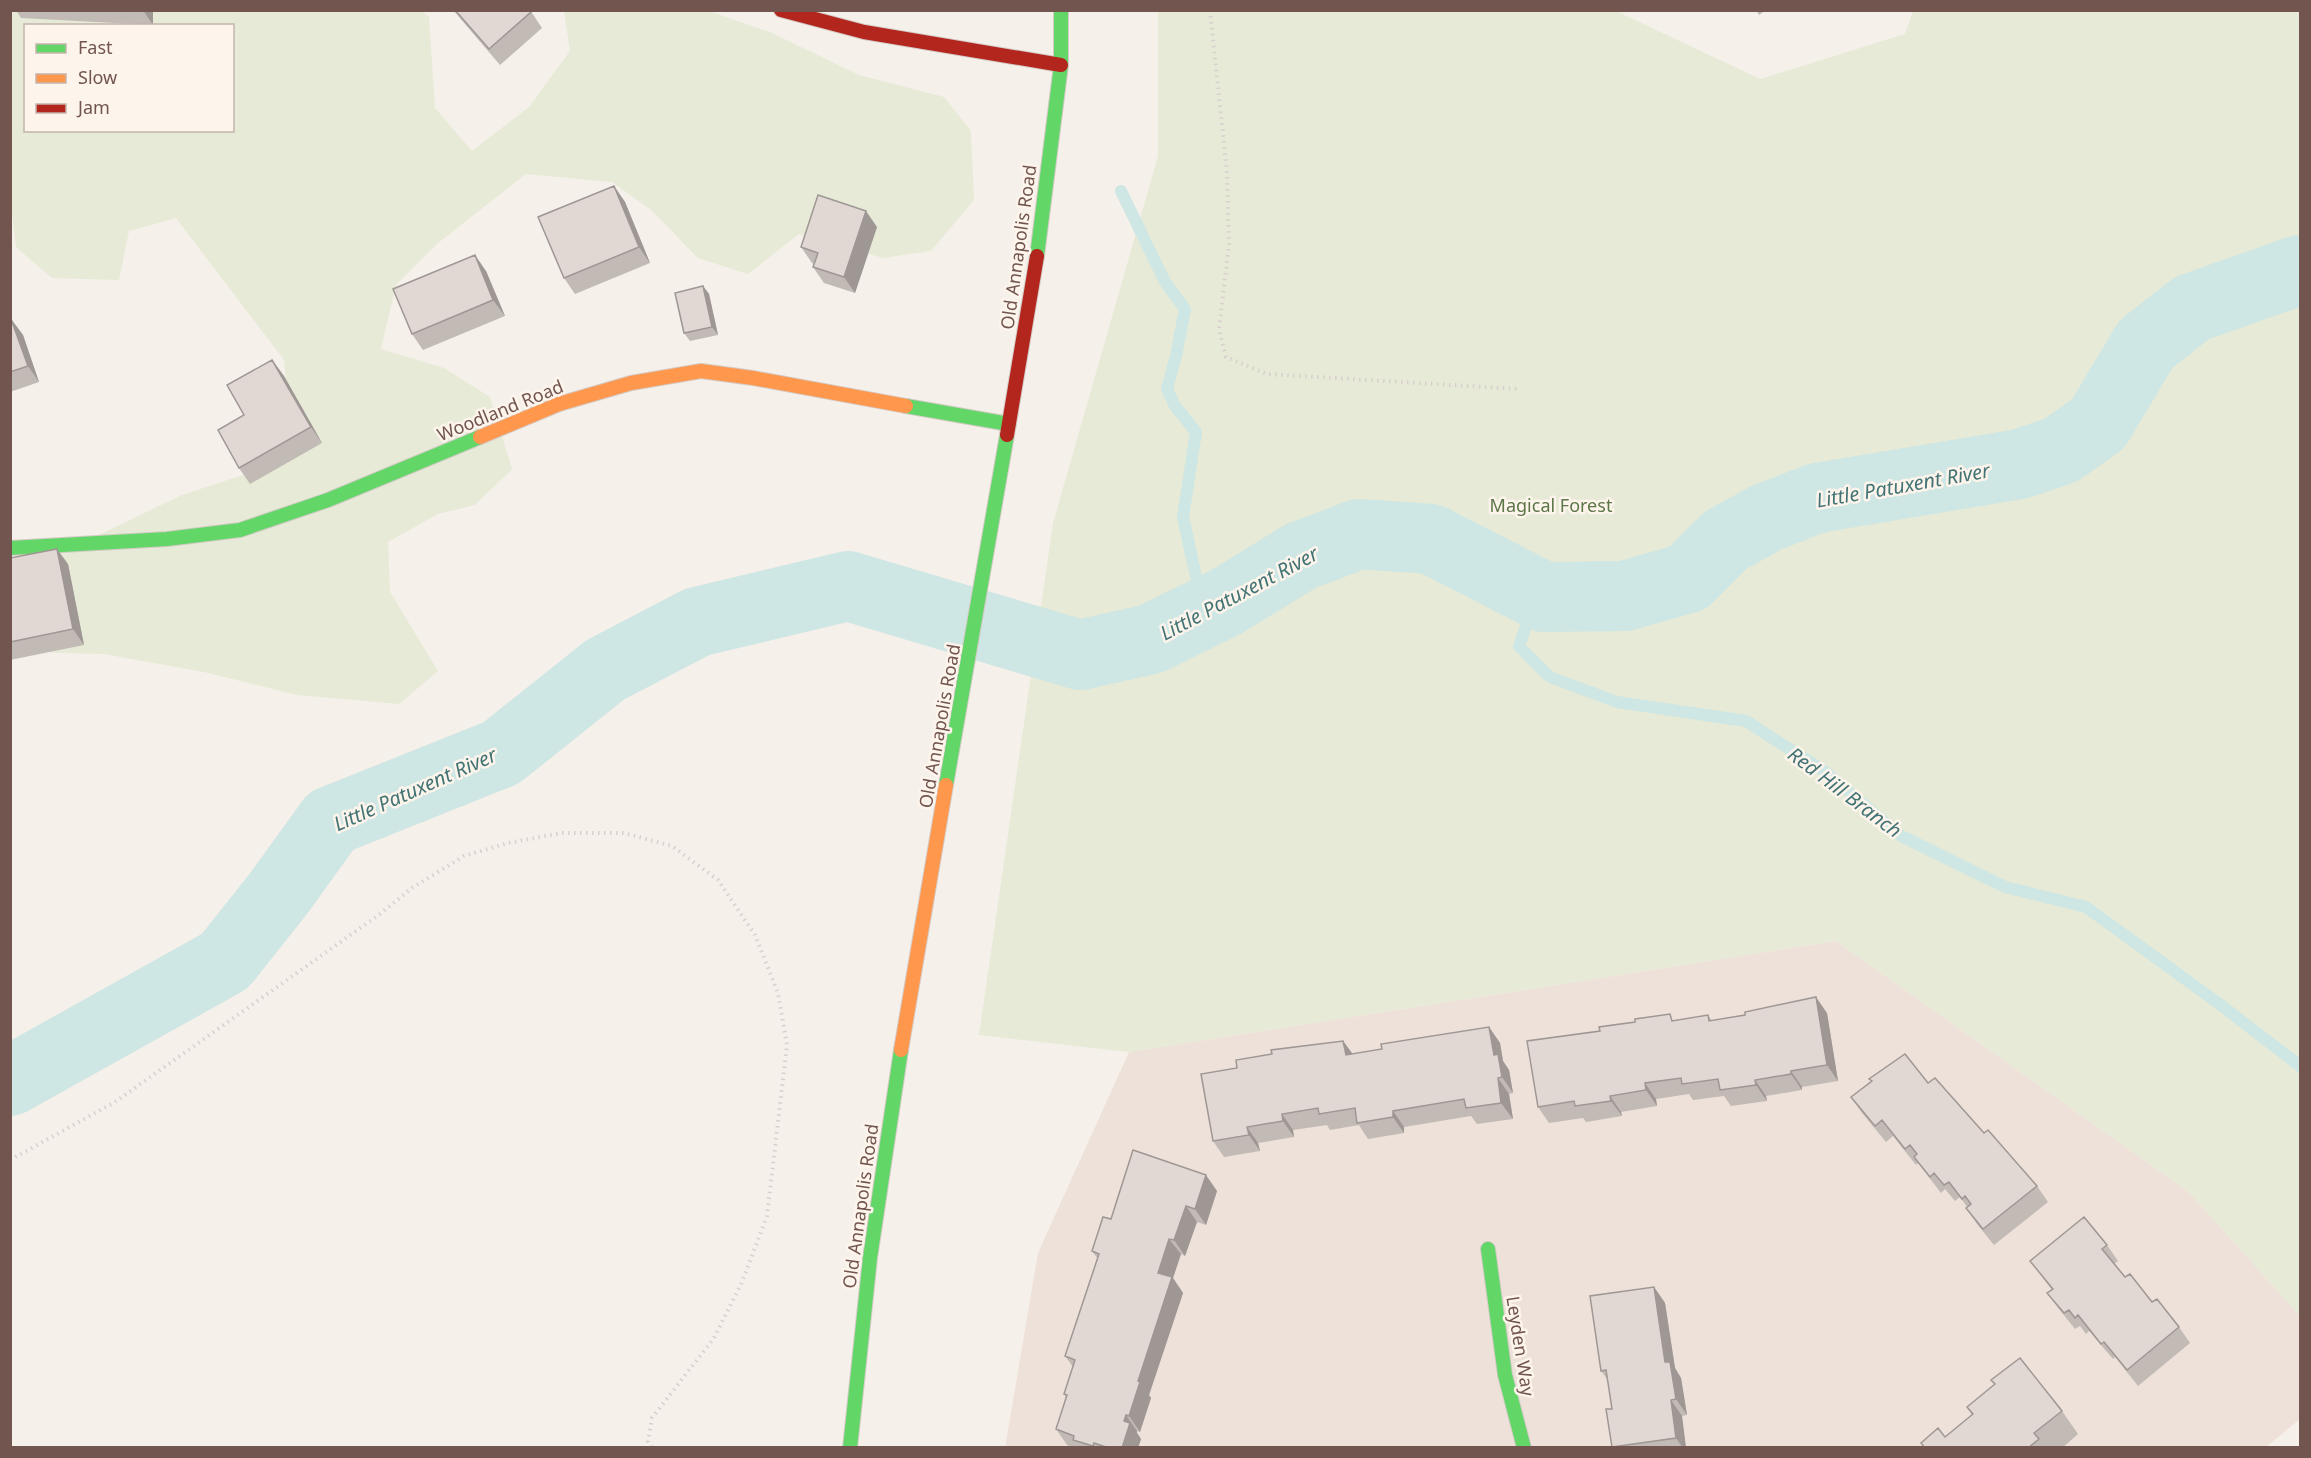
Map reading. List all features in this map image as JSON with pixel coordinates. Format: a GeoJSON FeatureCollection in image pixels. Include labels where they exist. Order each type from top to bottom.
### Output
{"type":"FeatureCollection","features":[{"type":"Feature","properties":{"kind":"street"},"geometry":{"type":"LineString","coordinates":[[781,10],[864,32],[1061,65]]}},
{"type":"Feature","properties":{"kind":"street","name":"Old Annapolis Road"},"geometry":{"type":"LineString","coordinates":[[850,1448],[870,1258],[896,1077],[1036,265],[1061,65],[1061,10]]}},
{"type":"Feature","properties":{"kind":"street","name":"Woodland Road"},"geometry":{"type":"LineString","coordinates":[[10,548],[167,539],[240,530],[328,500],[559,404],[631,383],[701,371],[753,378],[1009,424]]}},
{"type":"Feature","properties":{"kind":"street","name":"Leyden Way"},"geometry":{"type":"LineString","coordinates":[[1488,1249],[1506,1372],[1524,1448]]}},
{"type":"Feature","properties":{"kind":"path"},"geometry":{"type":"LineString","coordinates":[[1210,10],[1227,173],[1229,244],[1219,330],[1226,357],[1267,374],[1520,389]]}},
{"type":"Feature","properties":{"kind":"path"},"geometry":{"type":"LineString","coordinates":[[10,1161],[116,1102],[370,921],[412,888],[464,856],[508,843],[561,833],[624,833],[672,846],[718,880],[755,935],[778,993],[787,1045],[767,1216],[742,1282],[714,1338],[652,1418],[645,1448]]}},
{"type":"Feature","properties":{"kind":"path"},"geometry":{"type":"LineString","coordinates":[[648,1442],[652,1448]]}},
{"type":"Feature","properties":{"kind":"shaded area"},"geometry":{"type":"Polygon","coordinates":[[[1836,941],[2189,1192],[2300,1316],[2300,1419],[2266,1447],[1005,1448],[1038,1253],[1129,1052],[1836,941]]]}},
{"type":"Feature","properties":{"kind":"green space"},"geometry":{"type":"Polygon","coordinates":[[[10,11],[421,11],[429,17],[435,108],[472,151],[529,107],[570,51],[564,11],[709,11],[772,33],[859,75],[944,97],[971,131],[974,200],[931,251],[883,258],[799,234],[748,274],[698,258],[651,210],[612,182],[526,174],[438,243],[396,285],[381,349],[444,368],[490,397],[512,469],[475,505],[438,514],[388,542],[390,592],[438,671],[399,704],[297,695],[204,672],[104,654],[53,653],[15,604],[55,556],[182,495],[255,471],[292,436],[284,360],[176,218],[129,231],[119,280],[52,278],[16,247],[10,198],[10,11]]]}},
{"type":"Feature","properties":{"kind":"green space","name":"Magical Forest"},"geometry":{"type":"Polygon","coordinates":[[[1158,11],[1616,11],[1760,79],[1905,34],[1913,11],[2300,11],[2300,1316],[2189,1192],[1836,941],[1129,1052],[979,1035],[1053,523],[1158,156],[1158,11]]]}},
{"type":"Feature","properties":{"kind":"building"},"geometry":{"type":"Polygon","coordinates":[[[455,10],[530,10],[531,12],[489,49],[455,10]]]}},
{"type":"Feature","properties":{"kind":"building"},"geometry":{"type":"Polygon","coordinates":[[[614,186],[639,247],[564,278],[538,217],[614,186]]]}},
{"type":"Feature","properties":{"kind":"building"},"geometry":{"type":"Polygon","coordinates":[[[818,195],[866,211],[844,277],[813,267],[818,253],[801,247],[818,195]]]}},
{"type":"Feature","properties":{"kind":"building"},"geometry":{"type":"Polygon","coordinates":[[[475,255],[493,300],[412,334],[393,289],[475,255]]]}},
{"type":"Feature","properties":{"kind":"building"},"geometry":{"type":"Polygon","coordinates":[[[703,286],[712,327],[684,333],[675,293],[703,286]]]}},
{"type":"Feature","properties":{"kind":"building"},"geometry":{"type":"Polygon","coordinates":[[[10,320],[28,366],[10,372],[10,320]]]}},
{"type":"Feature","properties":{"kind":"building"},"geometry":{"type":"Polygon","coordinates":[[[272,360],[311,427],[239,468],[218,430],[244,415],[227,385],[272,360]]]}},
{"type":"Feature","properties":{"kind":"building"},"geometry":{"type":"Polygon","coordinates":[[[57,549],[73,629],[10,642],[10,558],[57,549]]]}},
{"type":"Feature","properties":{"kind":"building"},"geometry":{"type":"Polygon","coordinates":[[[1816,997],[1827,1065],[1755,1080],[1756,1085],[1720,1090],[1718,1079],[1682,1084],[1681,1078],[1645,1083],[1646,1090],[1610,1096],[1611,1101],[1575,1106],[1574,1101],[1538,1107],[1527,1041],[1600,1031],[1599,1027],[1670,1014],[1672,1021],[1708,1015],[1709,1021],[1745,1015],[1745,1012],[1816,997]]]}},
{"type":"Feature","properties":{"kind":"building"},"geometry":{"type":"Polygon","coordinates":[[[1489,1027],[1494,1055],[1498,1054],[1502,1077],[1498,1078],[1501,1103],[1466,1108],[1464,1099],[1393,1111],[1393,1117],[1357,1123],[1355,1108],[1319,1114],[1318,1108],[1282,1114],[1283,1121],[1247,1127],[1249,1135],[1213,1141],[1201,1074],[1237,1068],[1236,1060],[1272,1054],[1271,1050],[1343,1041],[1346,1055],[1382,1049],[1381,1044],[1489,1027]]]}},
{"type":"Feature","properties":{"kind":"building"},"geometry":{"type":"Polygon","coordinates":[[[1905,1054],[1928,1083],[1935,1078],[1984,1133],[1988,1130],[2037,1186],[1983,1229],[1966,1208],[1971,1204],[1965,1196],[1962,1199],[1949,1182],[1944,1185],[1934,1173],[1930,1177],[1914,1157],[1917,1154],[1910,1145],[1905,1149],[1882,1120],[1875,1126],[1851,1097],[1872,1081],[1869,1079],[1905,1054]]]}},
{"type":"Feature","properties":{"kind":"building"},"geometry":{"type":"Polygon","coordinates":[[[1133,1150],[1206,1175],[1195,1209],[1186,1206],[1174,1240],[1169,1239],[1158,1273],[1172,1277],[1129,1416],[1126,1415],[1124,1421],[1130,1423],[1122,1448],[1109,1448],[1073,1440],[1074,1436],[1056,1429],[1075,1360],[1065,1356],[1099,1254],[1092,1251],[1103,1217],[1111,1219],[1133,1150]]]}},
{"type":"Feature","properties":{"kind":"building"},"geometry":{"type":"Polygon","coordinates":[[[2084,1217],[2107,1245],[2102,1249],[2125,1277],[2130,1274],[2152,1302],[2157,1299],[2179,1327],[2127,1370],[2104,1342],[2101,1344],[2078,1315],[2075,1318],[2069,1310],[2064,1313],[2047,1293],[2053,1289],[2030,1261],[2084,1217]]]}},
{"type":"Feature","properties":{"kind":"building"},"geometry":{"type":"Polygon","coordinates":[[[1654,1287],[1665,1362],[1670,1362],[1676,1399],[1671,1400],[1676,1438],[1612,1447],[1606,1409],[1612,1409],[1606,1370],[1601,1371],[1590,1296],[1654,1287]]]}},
{"type":"Feature","properties":{"kind":"building"},"geometry":{"type":"Polygon","coordinates":[[[2020,1358],[2062,1411],[2034,1433],[2039,1439],[2028,1448],[1921,1448],[1923,1445],[1921,1443],[1938,1428],[1945,1437],[1973,1414],[1967,1407],[1995,1384],[1991,1380],[2020,1358]]]}},
{"type":"Feature","properties":{"kind":"waterway"},"geometry":{"type":"LineString","coordinates":[[1121,191],[1165,282],[1185,309],[1167,389],[1175,406],[1196,432],[1183,517],[1204,613]]}},
{"type":"Feature","properties":{"kind":"waterway","name":"Little Patuxent River"},"geometry":{"type":"LineString","coordinates":[[10,1081],[225,961],[279,893],[331,821],[501,753],[605,670],[697,622],[848,586],[1080,655],[1151,639],[1226,602],[1301,556],[1359,534],[1431,539],[1544,597],[1625,596],[1688,578],[1726,540],[1766,518],[1817,498],[2020,464],[2061,450],[2098,424],[2146,344],[2192,308],[2300,270]]}},
{"type":"Feature","properties":{"kind":"waterway","name":"Red Hill Branch"},"geometry":{"type":"LineString","coordinates":[[1523,587],[1527,623],[1519,646],[1550,677],[1617,702],[1746,721],[1827,773],[1901,836],[2005,887],[2086,907],[2300,1066]]}},
{"type":"Feature","properties":{"kind":"traffic: fast"},"geometry":{"type":"LineString","coordinates":[[1037,256],[1061,65],[1061,10]]}},
{"type":"Feature","properties":{"kind":"traffic: fast"},"geometry":{"type":"LineString","coordinates":[[906,406],[1009,424]]}},
{"type":"Feature","properties":{"kind":"traffic: fast"},"geometry":{"type":"LineString","coordinates":[[946,785],[1007,435]]}},
{"type":"Feature","properties":{"kind":"traffic: fast"},"geometry":{"type":"LineString","coordinates":[[10,548],[167,539],[240,530],[328,500],[480,437]]}},
{"type":"Feature","properties":{"kind":"traffic: fast"},"geometry":{"type":"LineString","coordinates":[[850,1448],[870,1258],[901,1050]]}},
{"type":"Feature","properties":{"kind":"traffic: fast"},"geometry":{"type":"LineString","coordinates":[[1488,1249],[1505,1375],[1524,1448]]}},
{"type":"Feature","properties":{"kind":"traffic: slow"},"geometry":{"type":"LineString","coordinates":[[480,437],[559,404],[631,383],[701,371],[753,378],[906,406]]}},
{"type":"Feature","properties":{"kind":"traffic: slow"},"geometry":{"type":"LineString","coordinates":[[901,1050],[946,785]]}},
{"type":"Feature","properties":{"kind":"traffic: jam"},"geometry":{"type":"LineString","coordinates":[[781,10],[864,32],[1061,65]]}},
{"type":"Feature","properties":{"kind":"traffic: jam"},"geometry":{"type":"LineString","coordinates":[[1007,435],[1037,256]]}}]}
